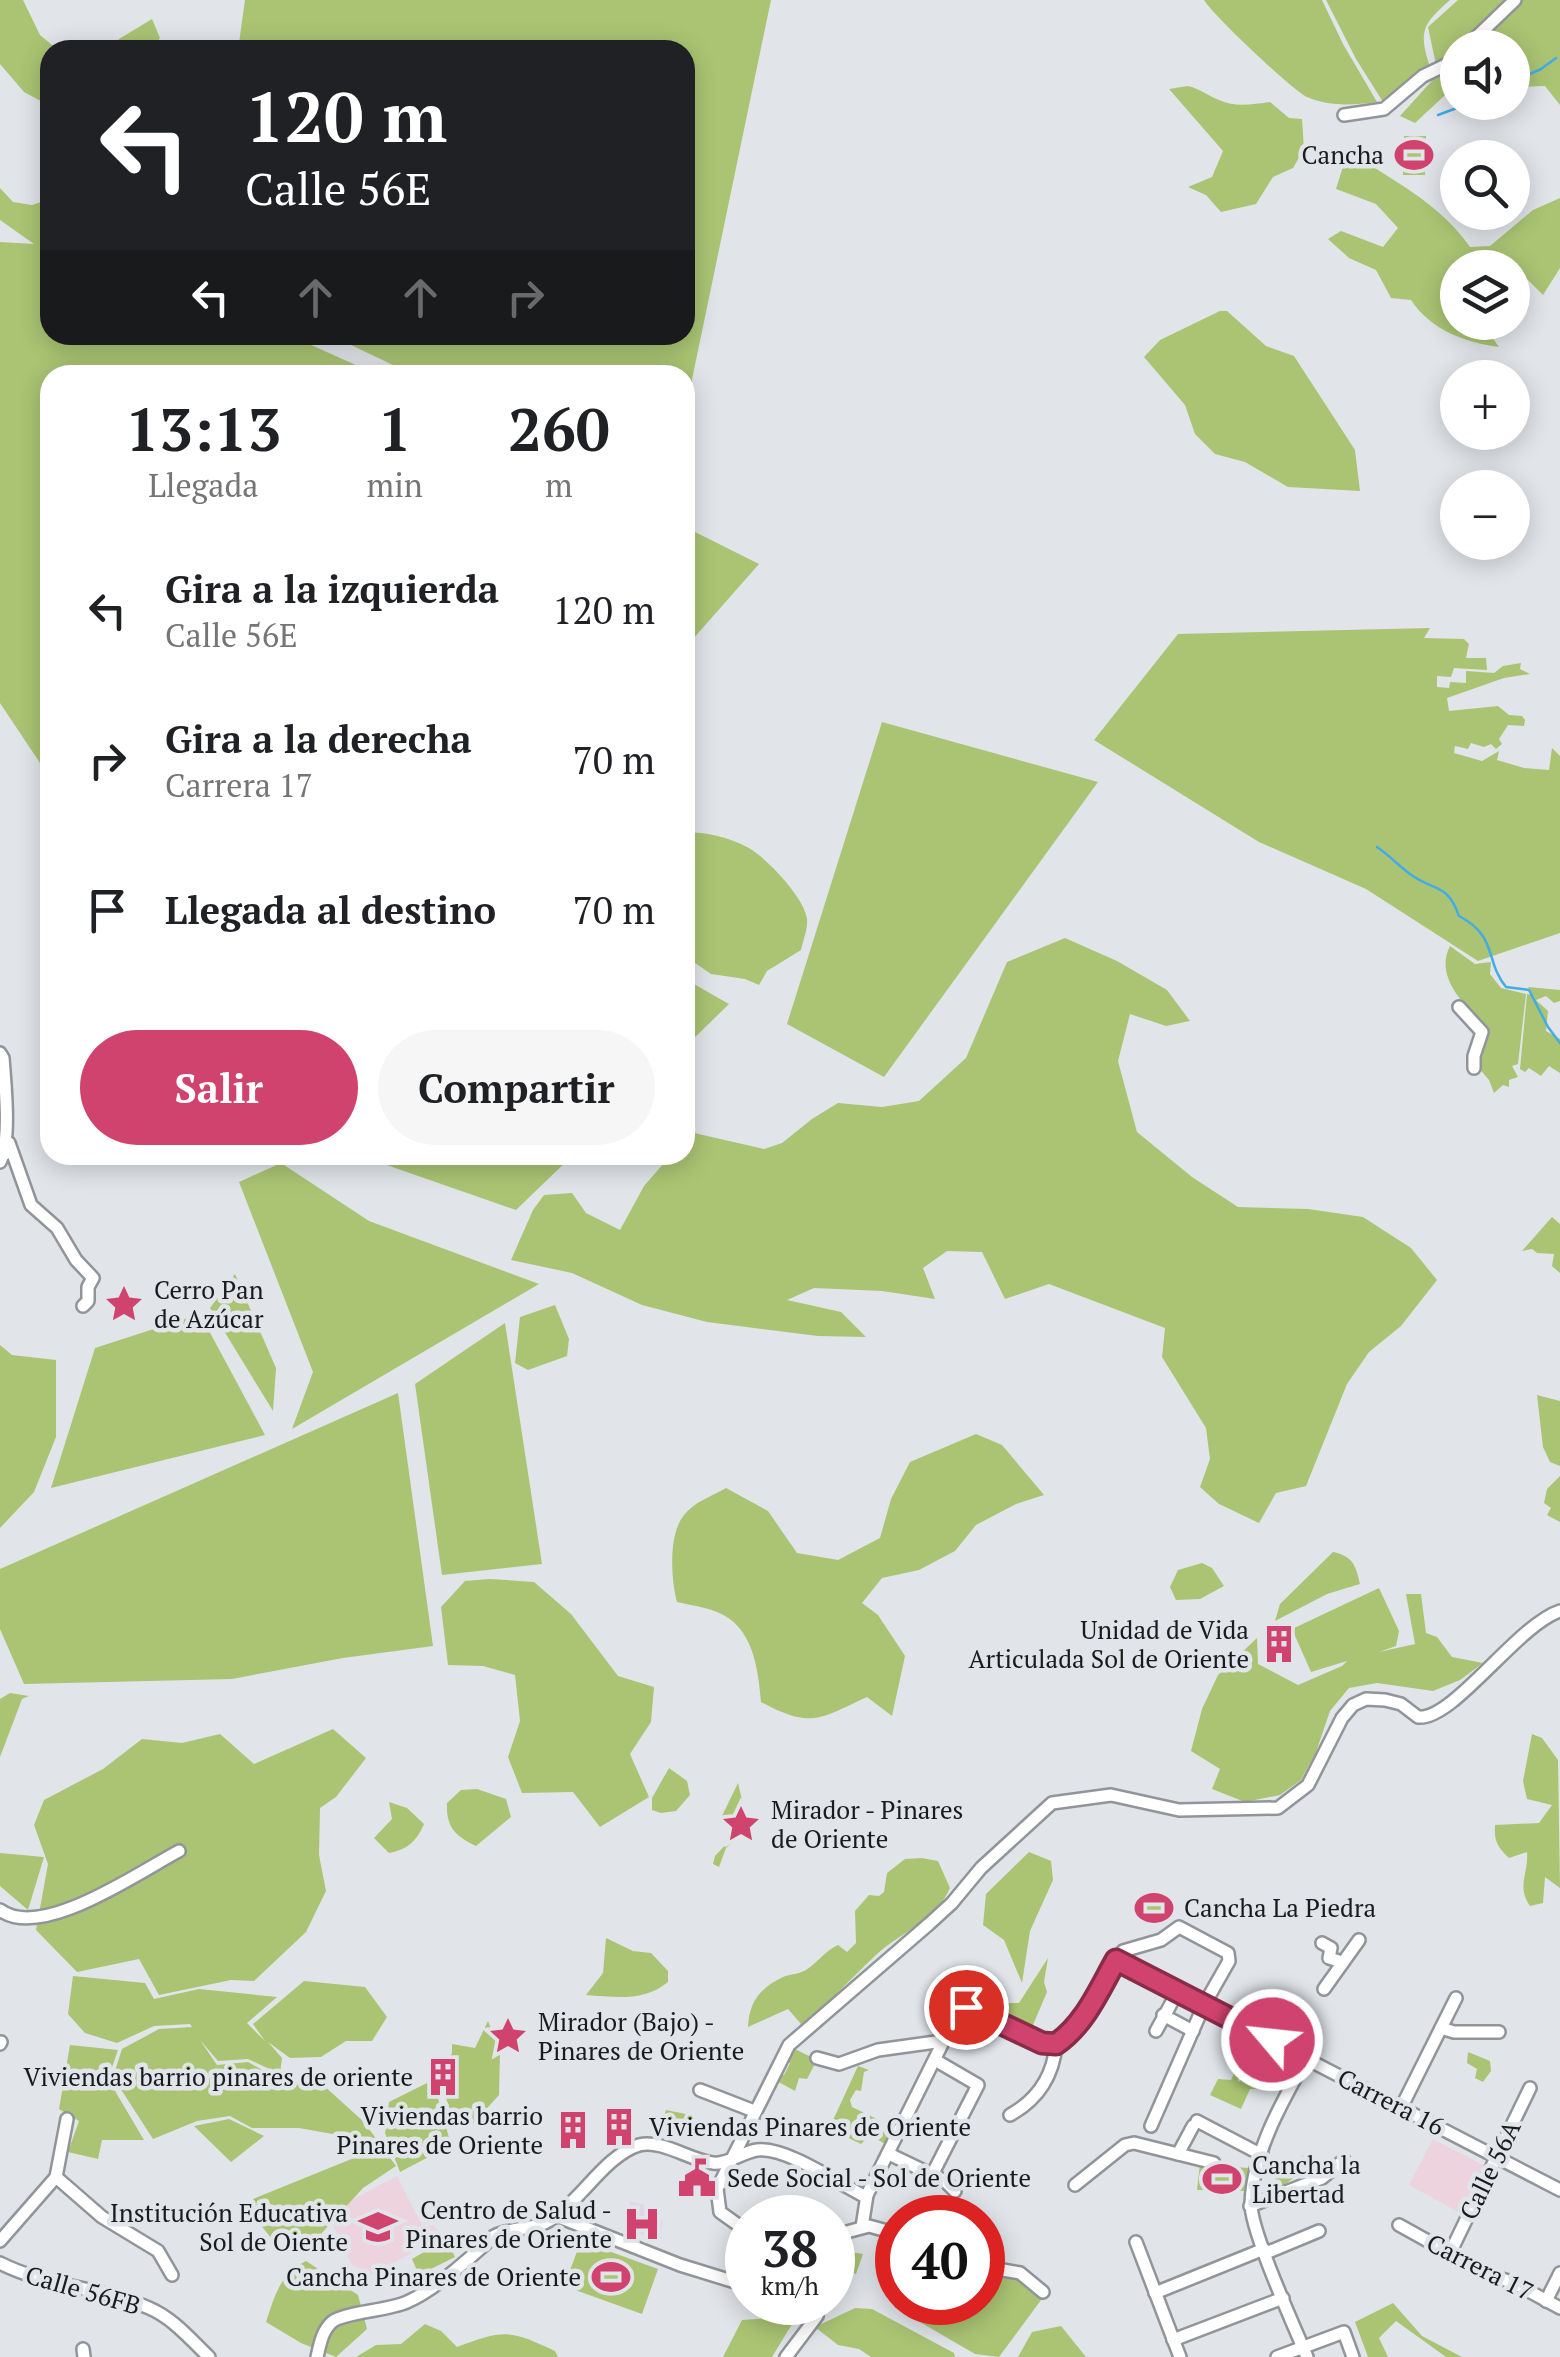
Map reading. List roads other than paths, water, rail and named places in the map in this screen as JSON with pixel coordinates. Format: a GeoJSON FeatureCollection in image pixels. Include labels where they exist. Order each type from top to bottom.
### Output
{"type":"FeatureCollection","features":[{"type":"Feature","properties":{"kind":"street"},"geometry":{"type":"LineString","coordinates":[[1484,30],[1515,0]]}},
{"type":"Feature","properties":{"kind":"street"},"geometry":{"type":"LineString","coordinates":[[1344,114],[1384,109],[1423,76],[1440,68]]}},
{"type":"Feature","properties":{"kind":"street"},"geometry":{"type":"LineString","coordinates":[[1459,1007],[1482,1032],[1474,1068]]}},
{"type":"Feature","properties":{"kind":"street"},"geometry":{"type":"LineString","coordinates":[[0,1053],[4,1102],[2,1158]]}},
{"type":"Feature","properties":{"kind":"street"},"geometry":{"type":"LineString","coordinates":[[2,1158],[9,1143],[31,1205],[64,1237],[76,1260],[94,1278],[83,1306]]}},
{"type":"Feature","properties":{"kind":"street"},"geometry":{"type":"LineString","coordinates":[[725,2218],[718,2206],[717,2189],[789,2044],[952,1903],[981,1868],[1052,1802],[1110,1795],[1179,1810],[1278,1808],[1308,1785],[1342,1718],[1354,1705],[1366,1700],[1386,1700],[1400,1704],[1418,1717],[1436,1715],[1543,1619],[1560,1611]]}},
{"type":"Feature","properties":{"kind":"street"},"geometry":{"type":"LineString","coordinates":[[0,1910],[24,1920],[51,1916],[179,1851]]}},
{"type":"Feature","properties":{"kind":"street"},"geometry":{"type":"LineString","coordinates":[[862,2227],[864,2195],[889,2154],[958,2012],[966,2007],[1042,2043],[1056,2044],[1071,2034],[1123,1951],[1161,1940],[1178,1927],[1228,1953],[1230,1958],[1204,2004],[1151,2126]]}},
{"type":"Feature","properties":{"kind":"street"},"geometry":{"type":"LineString","coordinates":[[1324,1989],[1329,1979],[1336,1976],[1344,1954],[1359,1940]]}},
{"type":"Feature","properties":{"kind":"street"},"geometry":{"type":"LineString","coordinates":[[1322,1943],[1331,1948],[1330,1958],[1344,1954]]}},
{"type":"Feature","properties":{"kind":"street","name":"Carrera 16"},"geometry":{"type":"LineString","coordinates":[[1116,1960],[1560,2190]]}},
{"type":"Feature","properties":{"kind":"street"},"geometry":{"type":"LineString","coordinates":[[1156,2031],[1178,1991]]}},
{"type":"Feature","properties":{"kind":"street"},"geometry":{"type":"LineString","coordinates":[[1402,2106],[1456,1998]]}},
{"type":"Feature","properties":{"kind":"street"},"geometry":{"type":"LineString","coordinates":[[1163,2015],[1192,2031]]}},
{"type":"Feature","properties":{"kind":"street"},"geometry":{"type":"LineString","coordinates":[[1440,2028],[1454,2032],[1499,2032]]}},
{"type":"Feature","properties":{"kind":"street"},"geometry":{"type":"LineString","coordinates":[[817,2058],[839,2064],[902,2045],[943,2041]]}},
{"type":"Feature","properties":{"kind":"street"},"geometry":{"type":"LineString","coordinates":[[1010,2115],[1028,2106],[1037,2095],[1055,2059],[1056,2044]]}},
{"type":"Feature","properties":{"kind":"street"},"geometry":{"type":"LineString","coordinates":[[1305,2352],[1250,2206],[1275,2115],[1306,2058]]}},
{"type":"Feature","properties":{"kind":"street"},"geometry":{"type":"LineString","coordinates":[[932,2175],[978,2086],[935,2060]]}},
{"type":"Feature","properties":{"kind":"street","name":"Calle 56A"},"geometry":{"type":"LineString","coordinates":[[1450,2253],[1530,2088]]}},
{"type":"Feature","properties":{"kind":"street"},"geometry":{"type":"LineString","coordinates":[[700,2090],[754,2111]]}},
{"type":"Feature","properties":{"kind":"street"},"geometry":{"type":"LineString","coordinates":[[0,2241],[56,2177],[67,2119]]}},
{"type":"Feature","properties":{"kind":"street"},"geometry":{"type":"LineString","coordinates":[[1178,2154],[1195,2124],[1262,2155]]}},
{"type":"Feature","properties":{"kind":"street"},"geometry":{"type":"LineString","coordinates":[[318,2357],[322,2337],[340,2316],[367,2314],[411,2301],[494,2236],[505,2230],[536,2226],[556,2216],[601,2172],[638,2146],[651,2144],[717,2164],[754,2150],[767,2150],[864,2195]]}},
{"type":"Feature","properties":{"kind":"street"},"geometry":{"type":"LineString","coordinates":[[1075,2185],[1125,2145],[1148,2145],[1214,2163]]}},
{"type":"Feature","properties":{"kind":"street"},"geometry":{"type":"LineString","coordinates":[[889,2154],[945,2181],[955,2191]]}},
{"type":"Feature","properties":{"kind":"street"},"geometry":{"type":"LineString","coordinates":[[1250,2206],[1332,2172],[1344,2160]]}},
{"type":"Feature","properties":{"kind":"street"},"geometry":{"type":"LineString","coordinates":[[56,2177],[102,2216],[158,2251],[172,2275]]}},
{"type":"Feature","properties":{"kind":"street"},"geometry":{"type":"LineString","coordinates":[[556,2216],[725,2279]]}},
{"type":"Feature","properties":{"kind":"street","name":"Carrera 17"},"geometry":{"type":"LineString","coordinates":[[1399,2225],[1491,2276],[1512,2282],[1560,2308]]}},
{"type":"Feature","properties":{"kind":"street"},"geometry":{"type":"LineString","coordinates":[[855,2229],[875,2230]]}},
{"type":"Feature","properties":{"kind":"street"},"geometry":{"type":"LineString","coordinates":[[1155,2293],[1320,2231]]}},
{"type":"Feature","properties":{"kind":"street"},"geometry":{"type":"LineString","coordinates":[[1136,2242],[1180,2357]]}},
{"type":"Feature","properties":{"kind":"street","name":"Calle 56FB"},"geometry":{"type":"LineString","coordinates":[[0,2264],[40,2280],[149,2308],[172,2322],[210,2357]]}},
{"type":"Feature","properties":{"kind":"street"},"geometry":{"type":"LineString","coordinates":[[1005,2271],[1020,2273],[1043,2292]]}},
{"type":"Feature","properties":{"kind":"street"},"geometry":{"type":"LineString","coordinates":[[1546,2300],[1560,2273]]}},
{"type":"Feature","properties":{"kind":"street"},"geometry":{"type":"LineString","coordinates":[[1173,2340],[1284,2298]]}},
{"type":"Feature","properties":{"kind":"street"},"geometry":{"type":"LineString","coordinates":[[786,2357],[810,2325]]}},
{"type":"Feature","properties":{"kind":"street"},"geometry":{"type":"LineString","coordinates":[[1277,2357],[1305,2352],[1344,2332],[1353,2357]]}},
{"type":"Feature","properties":{"kind":"waterway"},"geometry":{"type":"LineString","coordinates":[[1530,74],[1556,58]]}},
{"type":"Feature","properties":{"kind":"waterway"},"geometry":{"type":"LineString","coordinates":[[1377,847],[1410,874],[1450,898],[1459,916],[1480,932],[1506,987],[1529,990],[1560,1043]]}},
{"type":"Feature","properties":{"kind":"place","name":"Cancha"},"geometry":{"type":"Point","coordinates":[1414,155]}},
{"type":"Feature","properties":{"kind":"place","name":"Cerro Pan de Azúcar"},"geometry":{"type":"Point","coordinates":[124,1304]}},
{"type":"Feature","properties":{"kind":"place","name":"Unidad de Vida Articulada Sol de Oriente"},"geometry":{"type":"Point","coordinates":[1279,1644]}},
{"type":"Feature","properties":{"kind":"place","name":"Mirador - Pinares de Oriente"},"geometry":{"type":"Point","coordinates":[741,1824]}},
{"type":"Feature","properties":{"kind":"place","name":"Cancha La Piedra"},"geometry":{"type":"Point","coordinates":[1154,1908]}},
{"type":"Feature","properties":{"kind":"place","name":"Mirador (Bajo) - Pinares de Oriente"},"geometry":{"type":"Point","coordinates":[508,2036]}},
{"type":"Feature","properties":{"kind":"place","name":"Viviendas barrio pinares de oriente"},"geometry":{"type":"Point","coordinates":[443,2077]}},
{"type":"Feature","properties":{"kind":"place","name":"Viviendas Pinares de Oriente"},"geometry":{"type":"Point","coordinates":[619,2127]}},
{"type":"Feature","properties":{"kind":"place","name":"Viviendas barrio Pinares de Oriente"},"geometry":{"type":"Point","coordinates":[573,2130]}},
{"type":"Feature","properties":{"kind":"place","name":"Sede Social - Sol de Oriente"},"geometry":{"type":"Point","coordinates":[697,2178]}},
{"type":"Feature","properties":{"kind":"place","name":"Cancha la Libertad"},"geometry":{"type":"Point","coordinates":[1222,2179]}},
{"type":"Feature","properties":{"kind":"place","name":"Centro de Salud - Pinares de Oriente"},"geometry":{"type":"Point","coordinates":[642,2224]}},
{"type":"Feature","properties":{"kind":"place","name":"Institución Educativa Sol de Oiente"},"geometry":{"type":"Point","coordinates":[378,2227]}},
{"type":"Feature","properties":{"kind":"place","name":"Cancha Pinares de Oriente"},"geometry":{"type":"Point","coordinates":[611,2277]}}]}
